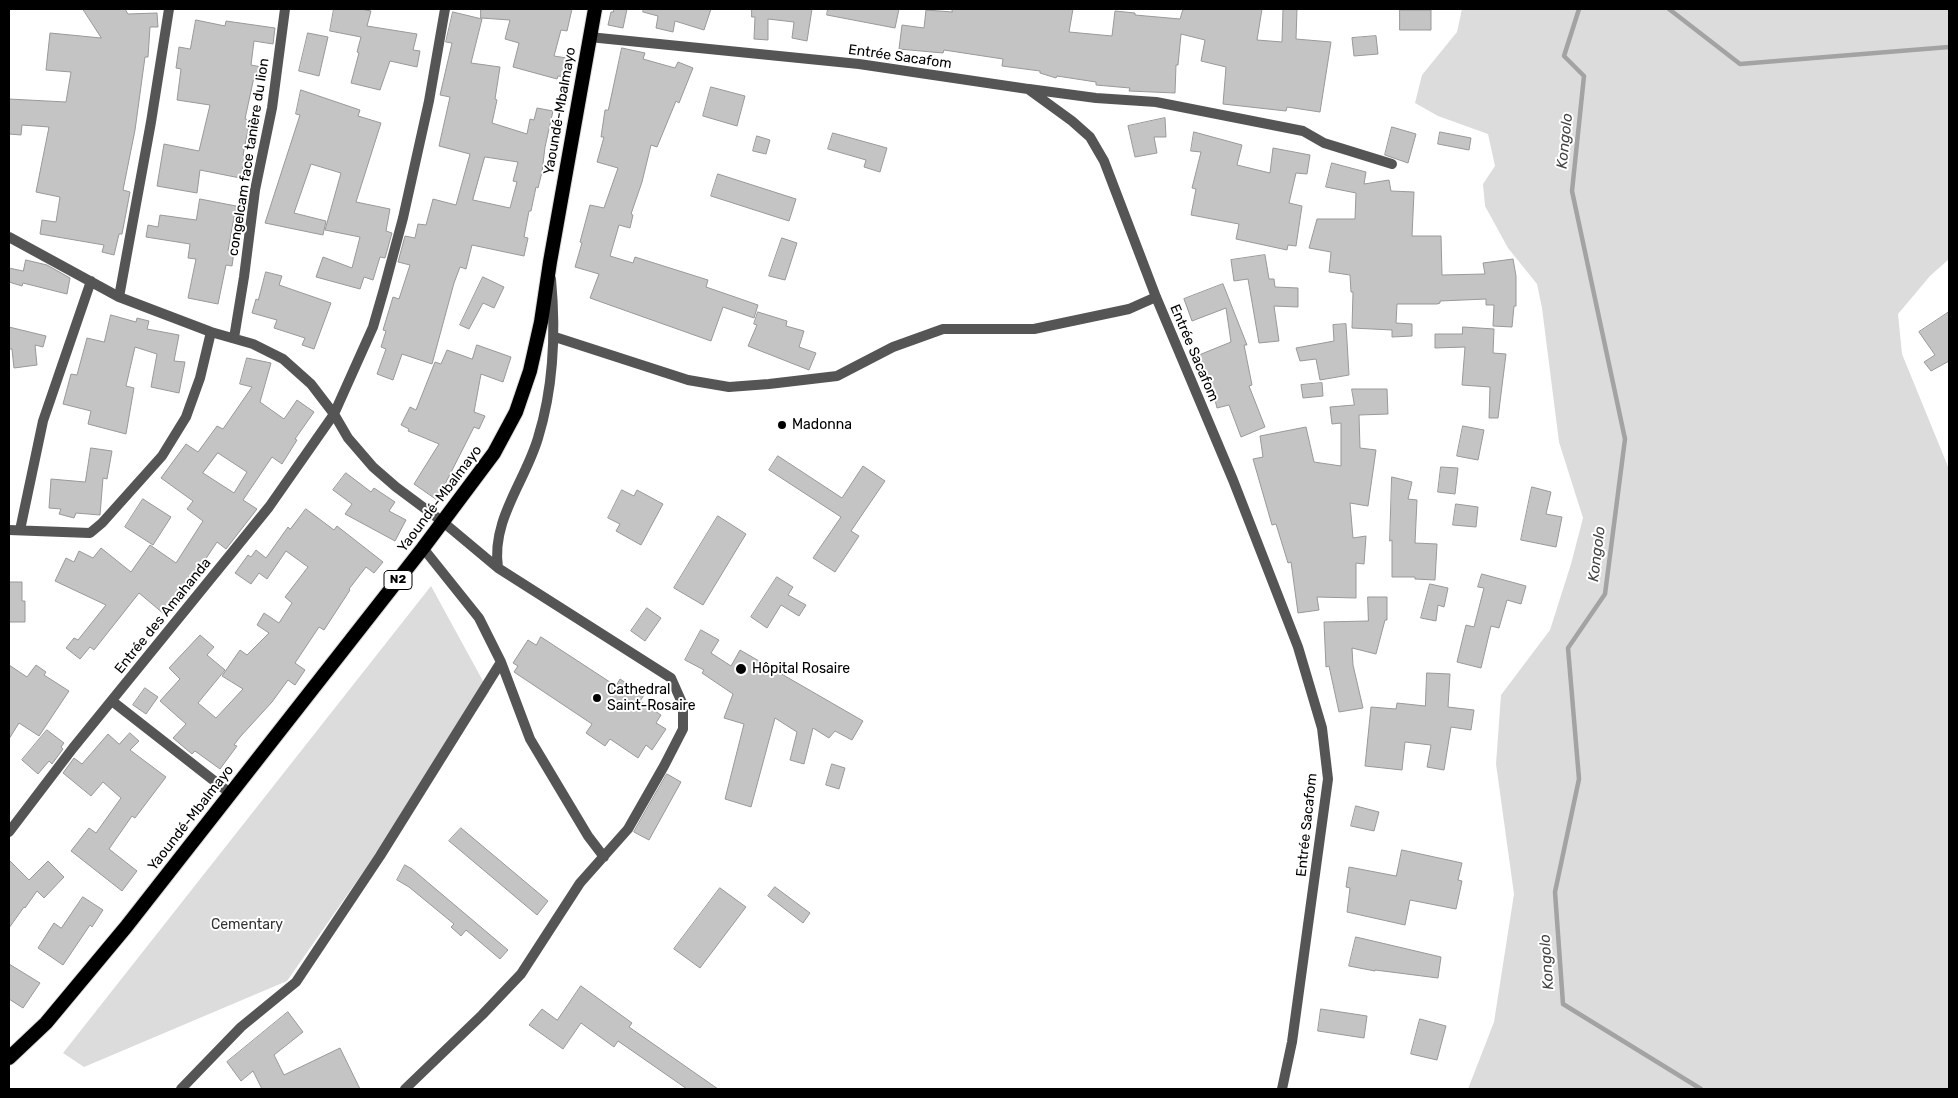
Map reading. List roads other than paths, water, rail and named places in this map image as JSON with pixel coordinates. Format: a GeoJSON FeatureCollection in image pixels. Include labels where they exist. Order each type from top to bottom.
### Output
{"type":"FeatureCollection","features":[{"type":"Feature","properties":{"kind":"highway","name":"Yaoundé-Mbalmayo"},"geometry":{"type":"LineString","coordinates":[[9,1058],[46,1023],[78,986],[423,548],[494,453],[516,412],[530,370],[539,332],[595,9]]}},
{"type":"Feature","properties":{"kind":"street"},"geometry":{"type":"LineString","coordinates":[[119,297],[151,122],[169,9]]}},
{"type":"Feature","properties":{"kind":"street","name":"congelcam face tanière du lion"},"geometry":{"type":"LineString","coordinates":[[234,338],[244,277],[254,190],[272,108],[285,9]]}},
{"type":"Feature","properties":{"kind":"street","name":"Entrée des Amahanda"},"geometry":{"type":"LineString","coordinates":[[9,832],[112,700],[269,507],[334,414],[373,327],[384,289],[403,218],[429,101],[445,9]]}},
{"type":"Feature","properties":{"kind":"street","name":"Entrée Sacafom"},"geometry":{"type":"LineString","coordinates":[[589,37],[859,64],[1028,89],[1072,121],[1090,137],[1104,161],[1156,297],[1233,480],[1298,647],[1322,728],[1328,778],[1292,1042],[1282,1089]]}},
{"type":"Feature","properties":{"kind":"street"},"geometry":{"type":"LineString","coordinates":[[1028,89],[1096,98],[1156,102],[1303,131],[1324,143],[1392,164]]}},
{"type":"Feature","properties":{"kind":"street"},"geometry":{"type":"LineString","coordinates":[[9,238],[119,297],[210,332],[254,344],[283,359],[312,384],[334,414],[348,438],[373,467],[396,487],[443,522],[498,568],[671,678],[683,705],[683,729],[628,829],[580,883],[521,974],[482,1015],[405,1089]]}},
{"type":"Feature","properties":{"kind":"street"},"geometry":{"type":"LineString","coordinates":[[498,568],[496,554],[504,513],[538,440],[549,399],[555,337],[550,262]]}},
{"type":"Feature","properties":{"kind":"street"},"geometry":{"type":"LineString","coordinates":[[20,530],[43,422],[91,281]]}},
{"type":"Feature","properties":{"kind":"street"},"geometry":{"type":"LineString","coordinates":[[555,337],[688,380],[729,387],[837,376],[893,347],[943,329],[1034,329],[1129,309],[1156,297]]}},
{"type":"Feature","properties":{"kind":"street"},"geometry":{"type":"LineString","coordinates":[[9,530],[90,533],[102,523],[162,456],[186,418],[200,378],[210,332]]}},
{"type":"Feature","properties":{"kind":"street"},"geometry":{"type":"LineString","coordinates":[[423,548],[479,618],[501,662],[530,739],[588,836],[604,857]]}},
{"type":"Feature","properties":{"kind":"street"},"geometry":{"type":"LineString","coordinates":[[181,1089],[241,1027],[296,982],[380,856],[501,662]]}},
{"type":"Feature","properties":{"kind":"street"},"geometry":{"type":"LineString","coordinates":[[112,700],[231,794]]}},
{"type":"Feature","properties":{"kind":"waterway","name":"Kongolo"},"geometry":{"type":"LineString","coordinates":[[1579,9],[1564,56],[1584,76],[1572,191],[1625,439],[1605,594],[1568,648],[1579,779],[1555,892],[1563,1004],[1701,1089]]}},
{"type":"Feature","properties":{"kind":"waterway"},"geometry":{"type":"LineString","coordinates":[[1669,9],[1740,64],[1949,47]]}},
{"type":"Feature","properties":{"kind":"place","name":"Madonna"},"geometry":{"type":"Point","coordinates":[782,425]}},
{"type":"Feature","properties":{"kind":"place","name":"Hôpital Rosaire"},"geometry":{"type":"Point","coordinates":[741,669]}},
{"type":"Feature","properties":{"kind":"place","name":"Cathedral Saint-Rosaire"},"geometry":{"type":"Point","coordinates":[597,698]}},
{"type":"Feature","properties":{"kind":"park label","name":"Cementary"},"geometry":{"type":"Point","coordinates":[247,925]}}]}
